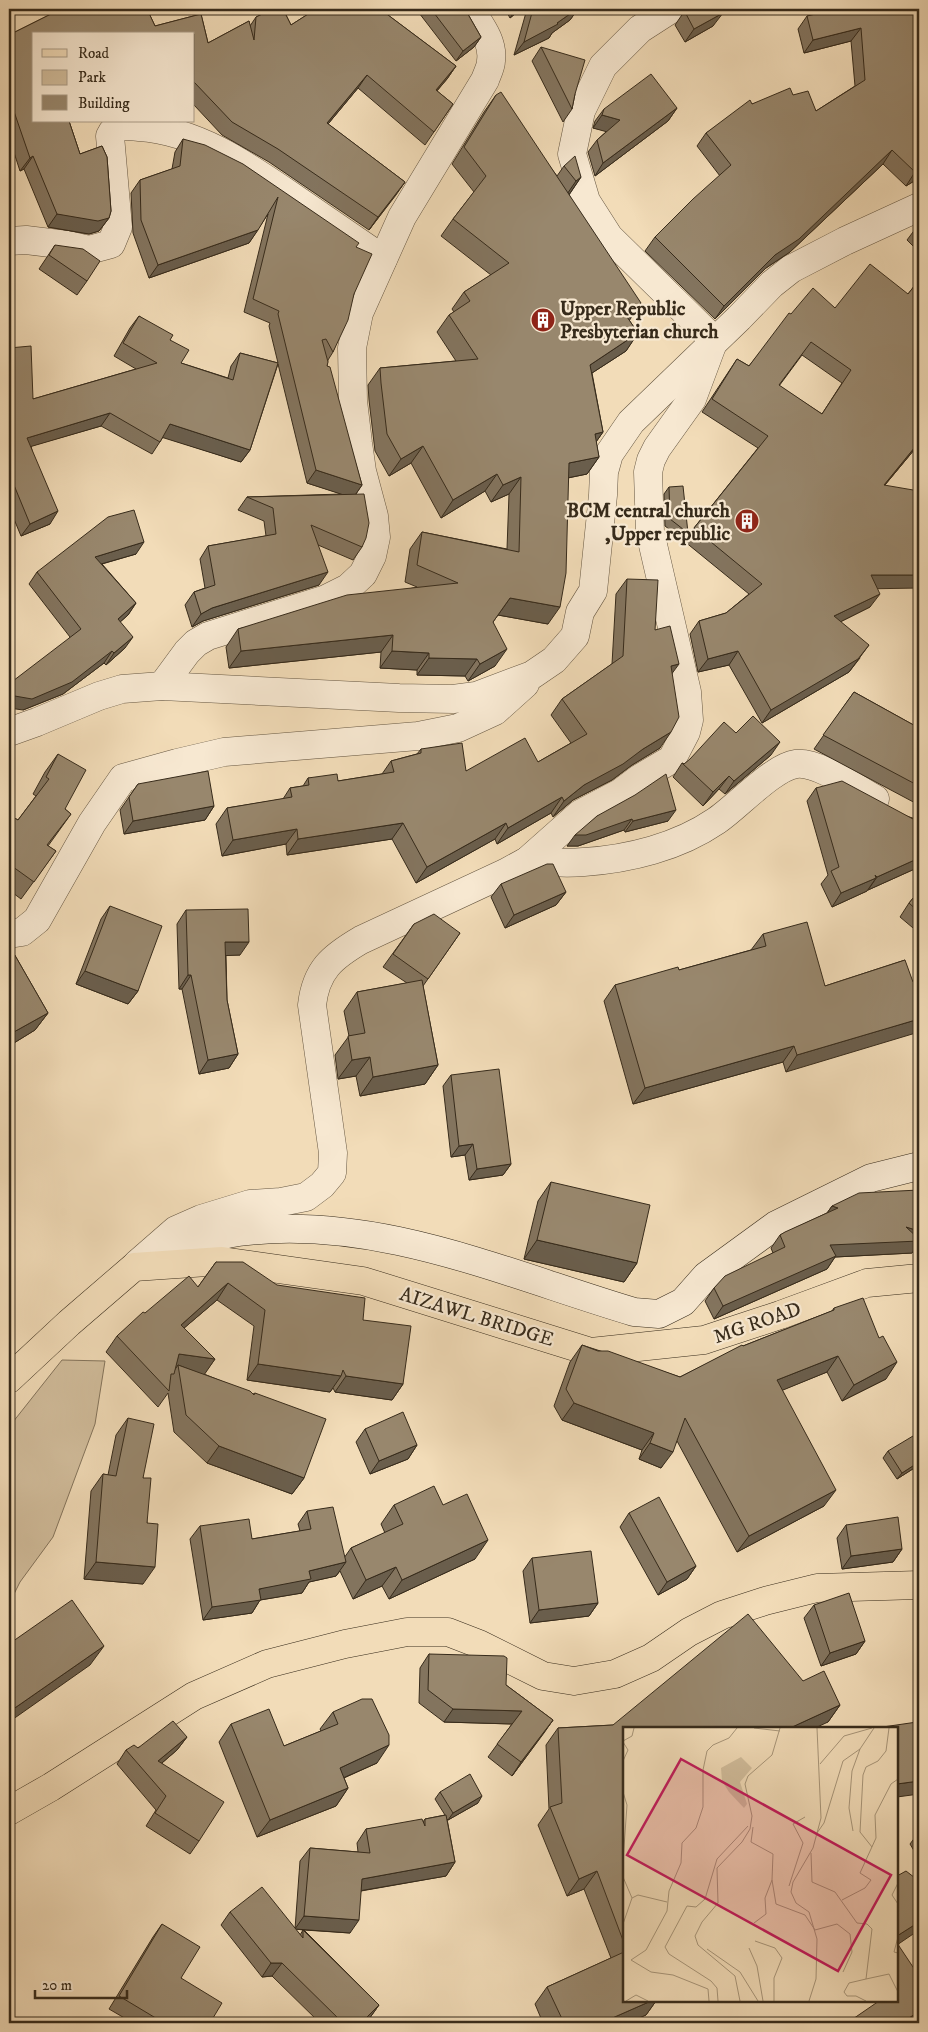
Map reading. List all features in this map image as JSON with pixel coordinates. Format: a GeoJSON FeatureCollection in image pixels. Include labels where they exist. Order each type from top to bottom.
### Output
{"type":"FeatureCollection","features":[{"type":"Feature","properties":{"kind":"main road","name":"AIZAWL BRIDGE"},"geometry":{"type":"LineString","coordinates":[[134,1267],[222,1261],[363,1281],[591,1352]]}},
{"type":"Feature","properties":{"kind":"main road"},"geometry":{"type":"LineString","coordinates":[[9,1379],[69,1323],[134,1267]]}},
{"type":"Feature","properties":{"kind":"main road","name":"MG ROAD"},"geometry":{"type":"LineString","coordinates":[[591,1352],[704,1340],[867,1283],[919,1278]]}},
{"type":"Feature","properties":{"kind":"main road"},"geometry":{"type":"LineString","coordinates":[[9,1811],[51,1787],[122,1740],[194,1696],[266,1664],[345,1644],[407,1632],[448,1632],[479,1644],[544,1676],[574,1681],[615,1674],[651,1658],[689,1632],[722,1615],[766,1601],[817,1588],[919,1584]]}},
{"type":"Feature","properties":{"kind":"street"},"geometry":{"type":"LineString","coordinates":[[162,686],[196,643],[208,636],[326,600],[348,588],[363,574],[372,556],[376,537],[374,516],[358,443],[353,401],[352,348],[359,313],[402,217],[485,80],[492,61],[491,48],[486,34],[470,9]]}},
{"type":"Feature","properties":{"kind":"street"},"geometry":{"type":"LineString","coordinates":[[671,9],[640,28],[603,66],[581,111],[572,154],[586,201],[609,237],[714,340]]}},
{"type":"Feature","properties":{"kind":"street"},"geometry":{"type":"LineString","coordinates":[[9,241],[26,240],[89,250],[111,244],[118,227],[110,136],[113,130],[120,126],[156,128],[197,139],[254,171],[382,258]]}},
{"type":"Feature","properties":{"kind":"street"},"geometry":{"type":"LineString","coordinates":[[12,729],[122,689],[162,686],[453,699],[476,696],[532,675],[554,660],[575,636],[580,612],[593,591],[604,472],[609,454],[631,422],[772,284],[791,269],[919,206]]}},
{"type":"Feature","properties":{"kind":"street"},"geometry":{"type":"LineString","coordinates":[[134,1267],[176,1230],[201,1219],[250,1204],[281,1202],[306,1197],[322,1185],[332,1173],[333,1153],[312,1005],[313,992],[329,962],[342,951],[361,940],[527,861],[580,814],[620,793],[640,778],[672,759],[686,732],[690,707],[650,532],[648,472],[650,460],[657,448],[692,399],[714,340]]}},
{"type":"Feature","properties":{"kind":"street"},"geometry":{"type":"LineString","coordinates":[[9,934],[22,932],[37,920],[92,823],[123,778],[224,752],[418,736],[458,728],[495,711],[518,691],[532,675]]}},
{"type":"Feature","properties":{"kind":"street"},"geometry":{"type":"LineString","coordinates":[[527,861],[592,861],[637,854],[683,840],[717,821],[774,774],[795,764],[813,766],[897,811]]}},
{"type":"Feature","properties":{"kind":"street"},"geometry":{"type":"LineString","coordinates":[[134,1267],[190,1245],[238,1232],[304,1228],[368,1235],[433,1249],[625,1309],[660,1314],[683,1302],[706,1276],[776,1225],[870,1178],[919,1166]]}},
{"type":"Feature","properties":{"kind":"green space"},"geometry":{"type":"Polygon","coordinates":[[[62,1360],[105,1361],[95,1424],[53,1537],[20,1582],[9,1604],[9,1427],[62,1360]]]}},
{"type":"Feature","properties":{"kind":"building"},"geometry":{"type":"Polygon","coordinates":[[[61,9],[147,9],[155,26],[201,14],[208,43],[249,21],[254,40],[256,17],[273,9],[283,9],[291,25],[316,9],[380,9],[456,66],[436,90],[453,104],[434,132],[367,75],[327,123],[405,182],[378,217],[278,149],[232,122],[195,83],[195,32],[32,32],[32,122],[69,122],[80,154],[102,146],[107,157],[111,211],[109,218],[98,221],[57,214],[33,156],[30,158],[9,97],[9,35],[61,9]]]}},
{"type":"Feature","properties":{"kind":"building"},"geometry":{"type":"Polygon","coordinates":[[[431,9],[465,9],[481,37],[463,51],[431,9]]]}},
{"type":"Feature","properties":{"kind":"building"},"geometry":{"type":"Polygon","coordinates":[[[533,9],[577,9],[558,24],[524,42],[533,9]]]}},
{"type":"Feature","properties":{"kind":"building"},"geometry":{"type":"Polygon","coordinates":[[[688,9],[721,9],[723,13],[694,29],[685,12],[688,9]]]}},
{"type":"Feature","properties":{"kind":"building"},"geometry":{"type":"Polygon","coordinates":[[[837,9],[919,9],[919,170],[915,172],[892,150],[799,239],[775,255],[724,306],[655,237],[731,165],[706,133],[750,100],[752,104],[790,88],[793,95],[808,91],[816,111],[865,80],[861,28],[813,40],[807,16],[837,9]]]}},
{"type":"Feature","properties":{"kind":"building"},"geometry":{"type":"Polygon","coordinates":[[[541,47],[585,60],[572,109],[541,47]]]}},
{"type":"Feature","properties":{"kind":"building"},"geometry":{"type":"Polygon","coordinates":[[[651,74],[677,108],[603,163],[597,140],[620,120],[602,115],[604,109],[651,74]]]}},
{"type":"Feature","properties":{"kind":"building"},"geometry":{"type":"Polygon","coordinates":[[[501,92],[641,303],[625,314],[638,333],[590,365],[603,432],[595,434],[599,457],[569,463],[566,573],[560,607],[510,598],[493,622],[507,649],[480,664],[477,659],[429,658],[429,653],[392,651],[393,635],[241,651],[238,629],[347,595],[458,583],[417,565],[422,532],[519,552],[521,477],[503,485],[497,474],[453,500],[423,446],[401,459],[387,434],[380,368],[478,359],[449,315],[470,301],[464,292],[509,263],[453,219],[486,176],[464,147],[496,95],[501,92]]]}},
{"type":"Feature","properties":{"kind":"building"},"geometry":{"type":"Polygon","coordinates":[[[183,139],[205,145],[243,164],[359,243],[356,247],[372,254],[354,294],[348,320],[333,352],[326,339],[322,340],[328,362],[327,366],[330,367],[362,485],[316,470],[278,314],[279,311],[253,299],[278,197],[258,230],[158,265],[141,220],[140,180],[180,166],[183,139]]]}},
{"type":"Feature","properties":{"kind":"building"},"geometry":{"type":"Polygon","coordinates":[[[575,156],[581,177],[576,181],[564,166],[575,156]]]}},
{"type":"Feature","properties":{"kind":"building"},"geometry":{"type":"Polygon","coordinates":[[[55,245],[83,249],[100,261],[87,281],[49,255],[55,245]]]}},
{"type":"Feature","properties":{"kind":"building"},"geometry":{"type":"Polygon","coordinates":[[[870,264],[908,294],[919,280],[919,442],[884,485],[919,491],[919,575],[871,575],[880,594],[834,616],[869,645],[858,659],[771,710],[738,651],[708,659],[699,621],[726,613],[762,584],[694,528],[768,436],[712,399],[737,359],[749,366],[789,313],[791,314],[813,288],[835,308],[870,264]],[[811,342],[779,385],[822,414],[851,370],[811,342]]]}},
{"type":"Feature","properties":{"kind":"building"},"geometry":{"type":"Polygon","coordinates":[[[139,316],[173,335],[170,340],[189,350],[181,363],[233,380],[240,353],[278,363],[250,450],[170,424],[160,442],[110,413],[27,438],[58,511],[30,524],[9,473],[9,348],[31,346],[33,399],[157,363],[123,343],[139,316]]]}},
{"type":"Feature","properties":{"kind":"building"},"geometry":{"type":"Polygon","coordinates":[[[683,486],[688,533],[670,519],[669,487],[683,486]]]}},
{"type":"Feature","properties":{"kind":"building"},"geometry":{"type":"Polygon","coordinates":[[[364,494],[369,523],[362,547],[311,525],[328,572],[212,608],[201,614],[194,592],[215,585],[208,546],[276,534],[273,508],[247,497],[364,494]]]}},
{"type":"Feature","properties":{"kind":"building"},"geometry":{"type":"Polygon","coordinates":[[[134,510],[144,542],[95,557],[136,603],[118,619],[133,637],[114,653],[112,651],[72,682],[32,699],[9,695],[9,684],[81,629],[37,572],[108,517],[134,510]]]}},
{"type":"Feature","properties":{"kind":"building"},"geometry":{"type":"Polygon","coordinates":[[[627,579],[658,580],[655,630],[670,626],[679,664],[671,666],[679,717],[671,732],[623,764],[584,785],[564,801],[562,797],[508,828],[506,823],[427,867],[403,823],[298,839],[297,829],[233,840],[227,808],[292,797],[290,788],[309,785],[308,778],[337,774],[338,781],[394,772],[391,761],[421,753],[421,749],[462,743],[466,771],[525,738],[538,762],[587,734],[562,699],[623,656],[627,579]]]}},
{"type":"Feature","properties":{"kind":"building"},"geometry":{"type":"Polygon","coordinates":[[[9,642],[14,643],[9,673],[9,642]]]}},
{"type":"Feature","properties":{"kind":"building"},"geometry":{"type":"Polygon","coordinates":[[[854,692],[919,728],[919,786],[823,735],[854,692]]]}},
{"type":"Feature","properties":{"kind":"building"},"geometry":{"type":"Polygon","coordinates":[[[753,716],[780,742],[734,781],[729,776],[713,792],[682,763],[684,764],[690,759],[724,722],[736,733],[753,716]]]}},
{"type":"Feature","properties":{"kind":"building"},"geometry":{"type":"Polygon","coordinates":[[[58,754],[86,770],[65,809],[71,814],[47,845],[56,851],[34,882],[9,864],[9,815],[18,820],[49,779],[46,777],[58,754]]]}},
{"type":"Feature","properties":{"kind":"building"},"geometry":{"type":"Polygon","coordinates":[[[208,771],[214,806],[133,821],[129,797],[138,784],[208,771]]]}},
{"type":"Feature","properties":{"kind":"building"},"geometry":{"type":"Polygon","coordinates":[[[666,774],[676,810],[633,821],[632,819],[586,835],[575,835],[597,816],[635,795],[666,774]]]}},
{"type":"Feature","properties":{"kind":"building"},"geometry":{"type":"Polygon","coordinates":[[[842,781],[913,819],[919,820],[919,858],[877,877],[875,875],[876,878],[841,893],[831,871],[839,867],[816,788],[842,781]]]}},
{"type":"Feature","properties":{"kind":"building"},"geometry":{"type":"Polygon","coordinates":[[[547,864],[553,864],[566,892],[514,915],[501,884],[547,864]]]}},
{"type":"Feature","properties":{"kind":"building"},"geometry":{"type":"Polygon","coordinates":[[[919,891],[919,912],[909,903],[919,891]]]}},
{"type":"Feature","properties":{"kind":"building"},"geometry":{"type":"Polygon","coordinates":[[[110,906],[162,926],[138,991],[85,971],[110,906]]]}},
{"type":"Feature","properties":{"kind":"building"},"geometry":{"type":"Polygon","coordinates":[[[248,909],[249,942],[225,942],[227,1000],[238,1054],[208,1060],[191,975],[188,975],[186,910],[248,909]]]}},
{"type":"Feature","properties":{"kind":"building"},"geometry":{"type":"Polygon","coordinates":[[[434,914],[460,933],[428,979],[393,954],[414,924],[434,914]]]}},
{"type":"Feature","properties":{"kind":"building"},"geometry":{"type":"Polygon","coordinates":[[[807,922],[825,986],[905,960],[913,982],[919,984],[919,1019],[797,1055],[794,1046],[645,1088],[615,985],[678,967],[679,970],[766,946],[763,934],[807,922]]]}},
{"type":"Feature","properties":{"kind":"building"},"geometry":{"type":"Polygon","coordinates":[[[9,945],[48,1013],[12,1033],[9,1027],[9,945]]]}},
{"type":"Feature","properties":{"kind":"building"},"geometry":{"type":"Polygon","coordinates":[[[422,980],[438,1065],[373,1077],[370,1057],[352,1060],[348,1036],[365,1033],[357,992],[422,980]]]}},
{"type":"Feature","properties":{"kind":"building"},"geometry":{"type":"Polygon","coordinates":[[[499,1069],[511,1164],[477,1169],[473,1144],[459,1146],[451,1075],[499,1069]]]}},
{"type":"Feature","properties":{"kind":"building"},"geometry":{"type":"Polygon","coordinates":[[[551,1182],[650,1205],[637,1263],[537,1240],[551,1182]]]}},
{"type":"Feature","properties":{"kind":"building"},"geometry":{"type":"Polygon","coordinates":[[[919,1190],[919,1231],[906,1227],[919,1241],[830,1245],[836,1256],[723,1306],[714,1288],[725,1276],[785,1247],[780,1235],[785,1232],[838,1208],[832,1206],[859,1193],[919,1190]]]}},
{"type":"Feature","properties":{"kind":"building"},"geometry":{"type":"Polygon","coordinates":[[[216,1262],[243,1262],[277,1285],[365,1298],[363,1320],[411,1326],[403,1384],[346,1376],[343,1370],[341,1376],[258,1364],[265,1310],[228,1283],[181,1325],[215,1359],[179,1354],[174,1374],[171,1374],[169,1391],[117,1336],[143,1312],[145,1313],[189,1276],[198,1287],[216,1262]]]}},
{"type":"Feature","properties":{"kind":"building"},"geometry":{"type":"Polygon","coordinates":[[[863,1298],[879,1338],[883,1336],[897,1362],[854,1385],[838,1356],[777,1380],[836,1490],[749,1536],[685,1418],[673,1452],[650,1443],[654,1433],[574,1403],[566,1389],[582,1345],[598,1351],[608,1351],[680,1377],[742,1345],[863,1298]]]}},
{"type":"Feature","properties":{"kind":"building"},"geometry":{"type":"Polygon","coordinates":[[[178,1365],[250,1391],[254,1395],[255,1393],[326,1419],[304,1478],[219,1446],[186,1415],[178,1365]]]}},
{"type":"Feature","properties":{"kind":"building"},"geometry":{"type":"Polygon","coordinates":[[[403,1412],[417,1445],[379,1461],[365,1429],[403,1412]]]}},
{"type":"Feature","properties":{"kind":"building"},"geometry":{"type":"Polygon","coordinates":[[[128,1418],[154,1424],[143,1478],[151,1478],[147,1523],[158,1524],[155,1567],[96,1562],[103,1474],[116,1476],[128,1418]]]}},
{"type":"Feature","properties":{"kind":"building"},"geometry":{"type":"Polygon","coordinates":[[[913,1436],[919,1446],[919,1462],[902,1473],[888,1451],[913,1436]]]}},
{"type":"Feature","properties":{"kind":"building"},"geometry":{"type":"Polygon","coordinates":[[[434,1486],[443,1505],[467,1494],[488,1540],[402,1580],[396,1567],[366,1580],[351,1548],[403,1524],[394,1505],[434,1486]]]}},
{"type":"Feature","properties":{"kind":"building"},"geometry":{"type":"Polygon","coordinates":[[[659,1497],[696,1566],[667,1582],[629,1513],[659,1497]]]}},
{"type":"Feature","properties":{"kind":"building"},"geometry":{"type":"Polygon","coordinates":[[[333,1507],[346,1562],[309,1571],[311,1579],[259,1589],[261,1600],[212,1607],[200,1526],[249,1519],[252,1539],[311,1529],[307,1511],[333,1507]]]}},
{"type":"Feature","properties":{"kind":"building"},"geometry":{"type":"Polygon","coordinates":[[[898,1517],[902,1549],[851,1556],[846,1525],[898,1517]]]}},
{"type":"Feature","properties":{"kind":"building"},"geometry":{"type":"Polygon","coordinates":[[[591,1551],[598,1603],[539,1610],[532,1558],[591,1551]]]}},
{"type":"Feature","properties":{"kind":"building"},"geometry":{"type":"Polygon","coordinates":[[[849,1593],[865,1641],[830,1653],[814,1605],[849,1593]]]}},
{"type":"Feature","properties":{"kind":"building"},"geometry":{"type":"Polygon","coordinates":[[[72,1600],[104,1646],[9,1712],[9,1644],[72,1600]]]}},
{"type":"Feature","properties":{"kind":"building"},"geometry":{"type":"Polygon","coordinates":[[[748,1614],[803,1681],[824,1671],[840,1705],[792,1727],[623,1727],[623,1940],[597,1871],[579,1879],[550,1807],[562,1803],[558,1728],[613,1725],[748,1614]]]}},
{"type":"Feature","properties":{"kind":"building"},"geometry":{"type":"Polygon","coordinates":[[[429,1654],[504,1656],[507,1658],[506,1685],[553,1720],[521,1762],[497,1744],[522,1711],[453,1709],[428,1690],[429,1654]]]}},
{"type":"Feature","properties":{"kind":"building"},"geometry":{"type":"Polygon","coordinates":[[[362,1699],[372,1699],[389,1735],[389,1745],[340,1768],[348,1788],[270,1820],[231,1724],[269,1709],[284,1746],[338,1724],[333,1712],[362,1699]]]}},
{"type":"Feature","properties":{"kind":"building"},"geometry":{"type":"Polygon","coordinates":[[[173,1721],[187,1737],[158,1761],[224,1802],[199,1841],[155,1813],[166,1796],[126,1750],[134,1745],[138,1748],[173,1721]]]}},
{"type":"Feature","properties":{"kind":"building"},"geometry":{"type":"Polygon","coordinates":[[[917,1722],[919,1730],[919,1781],[898,1784],[898,1727],[883,1727],[917,1722]]]}},
{"type":"Feature","properties":{"kind":"building"},"geometry":{"type":"Polygon","coordinates":[[[470,1774],[482,1796],[453,1813],[440,1792],[470,1774]]]}},
{"type":"Feature","properties":{"kind":"building"},"geometry":{"type":"Polygon","coordinates":[[[446,1815],[455,1862],[362,1879],[359,1920],[304,1916],[310,1848],[370,1853],[366,1829],[422,1819],[425,1826],[425,1819],[446,1815]]]}},
{"type":"Feature","properties":{"kind":"building"},"geometry":{"type":"Polygon","coordinates":[[[906,1871],[919,1881],[919,1922],[898,1935],[898,1875],[906,1871]]]}},
{"type":"Feature","properties":{"kind":"building"},"geometry":{"type":"Polygon","coordinates":[[[262,1887],[303,1938],[303,1930],[379,2005],[361,2023],[343,2023],[282,1963],[271,1963],[230,1912],[262,1887]]]}},
{"type":"Feature","properties":{"kind":"building"},"geometry":{"type":"Polygon","coordinates":[[[162,1924],[200,1947],[181,1978],[222,2003],[210,2023],[164,2023],[119,1996],[162,1924]]]}},
{"type":"Feature","properties":{"kind":"building"},"geometry":{"type":"Polygon","coordinates":[[[898,1944],[919,1976],[919,2011],[902,2023],[847,2023],[878,2002],[898,2002],[898,1944]]]}},
{"type":"Feature","properties":{"kind":"building"},"geometry":{"type":"Polygon","coordinates":[[[623,1952],[623,2002],[649,2002],[601,2023],[564,2023],[547,1987],[623,1952]]]}},
{"type":"Feature","properties":{"kind":"place","name":"Upper Republic Presbyterian church"},"geometry":{"type":"Point","coordinates":[543,320]}},
{"type":"Feature","properties":{"kind":"place","name":"BCM central church ,Upper republic"},"geometry":{"type":"Point","coordinates":[747,521]}}]}
